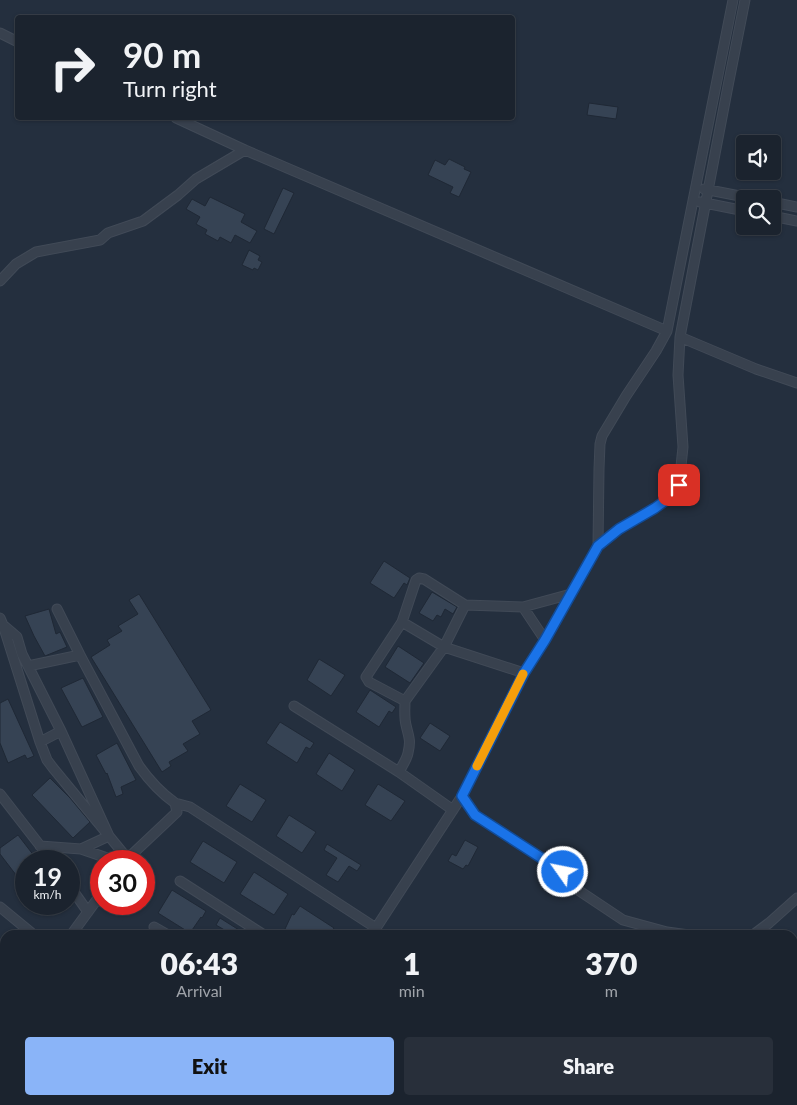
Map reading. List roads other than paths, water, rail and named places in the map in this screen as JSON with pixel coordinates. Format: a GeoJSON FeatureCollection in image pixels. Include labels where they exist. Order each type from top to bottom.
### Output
{"type":"FeatureCollection","features":[{"type":"Feature","properties":{"kind":"street"},"geometry":{"type":"LineString","coordinates":[[598,546],[598,469],[600,444],[602,436],[667,331],[733,0]]}},
{"type":"Feature","properties":{"kind":"street"},"geometry":{"type":"LineString","coordinates":[[376,930],[462,796],[524,673],[545,640],[598,546],[619,529],[673,495],[679,485],[683,447],[678,375],[680,337],[745,0]]}},
{"type":"Feature","properties":{"kind":"street"},"geometry":{"type":"LineString","coordinates":[[0,33],[15,40]]}},
{"type":"Feature","properties":{"kind":"street"},"geometry":{"type":"LineString","coordinates":[[180,120],[245,150],[667,331]]}},
{"type":"Feature","properties":{"kind":"street"},"geometry":{"type":"LineString","coordinates":[[0,281],[16,264],[36,252],[100,240],[108,233],[143,221],[196,179],[245,150]]}},
{"type":"Feature","properties":{"kind":"street"},"geometry":{"type":"LineString","coordinates":[[695,186],[736,195]]}},
{"type":"Feature","properties":{"kind":"street"},"geometry":{"type":"LineString","coordinates":[[693,201],[736,209]]}},
{"type":"Feature","properties":{"kind":"street"},"geometry":{"type":"LineString","coordinates":[[781,204],[797,207]]}},
{"type":"Feature","properties":{"kind":"street"},"geometry":{"type":"LineString","coordinates":[[781,218],[797,221]]}},
{"type":"Feature","properties":{"kind":"street"},"geometry":{"type":"LineString","coordinates":[[680,337],[756,369],[797,383]]}},
{"type":"Feature","properties":{"kind":"street"},"geometry":{"type":"LineString","coordinates":[[405,701],[368,682],[366,677],[402,622],[416,580],[419,578],[424,579],[465,605],[523,607],[571,594]]}},
{"type":"Feature","properties":{"kind":"street"},"geometry":{"type":"LineString","coordinates":[[399,772],[408,754],[410,744],[410,736],[406,725],[405,701],[444,646],[465,605]]}},
{"type":"Feature","properties":{"kind":"street"},"geometry":{"type":"LineString","coordinates":[[523,607],[545,640]]}},
{"type":"Feature","properties":{"kind":"street"},"geometry":{"type":"LineString","coordinates":[[57,609],[139,766],[176,808]]}},
{"type":"Feature","properties":{"kind":"street"},"geometry":{"type":"LineString","coordinates":[[2,622],[17,637],[22,654],[110,836]]}},
{"type":"Feature","properties":{"kind":"street"},"geometry":{"type":"LineString","coordinates":[[2,622],[47,760],[119,850]]}},
{"type":"Feature","properties":{"kind":"street"},"geometry":{"type":"LineString","coordinates":[[402,622],[444,646],[524,673]]}},
{"type":"Feature","properties":{"kind":"street"},"geometry":{"type":"LineString","coordinates":[[28,666],[80,655]]}},
{"type":"Feature","properties":{"kind":"street"},"geometry":{"type":"LineString","coordinates":[[294,706],[399,772],[453,810]]}},
{"type":"Feature","properties":{"kind":"street"},"geometry":{"type":"LineString","coordinates":[[40,742],[61,732]]}},
{"type":"Feature","properties":{"kind":"street"},"geometry":{"type":"LineString","coordinates":[[0,794],[43,850]]}},
{"type":"Feature","properties":{"kind":"street"},"geometry":{"type":"LineString","coordinates":[[462,796],[475,815],[563,872],[578,890],[623,920],[660,930]]}},
{"type":"Feature","properties":{"kind":"street"},"geometry":{"type":"LineString","coordinates":[[136,850],[176,808],[190,807],[372,930]]}},
{"type":"Feature","properties":{"kind":"street"},"geometry":{"type":"LineString","coordinates":[[81,849],[110,836]]}},
{"type":"Feature","properties":{"kind":"street"},"geometry":{"type":"LineString","coordinates":[[40,846],[81,849],[90,852]]}},
{"type":"Feature","properties":{"kind":"street"},"geometry":{"type":"LineString","coordinates":[[180,881],[256,930]]}},
{"type":"Feature","properties":{"kind":"street"},"geometry":{"type":"LineString","coordinates":[[760,930],[797,898]]}},
{"type":"Feature","properties":{"kind":"street"},"geometry":{"type":"LineString","coordinates":[[80,901],[88,912]]}},
{"type":"Feature","properties":{"kind":"street"},"geometry":{"type":"LineString","coordinates":[[0,907],[28,930]]}},
{"type":"Feature","properties":{"kind":"street"},"geometry":{"type":"LineString","coordinates":[[75,930],[90,909]]}},
{"type":"Feature","properties":{"kind":"street"},"geometry":{"type":"LineString","coordinates":[[154,927],[159,930]]}}]}
